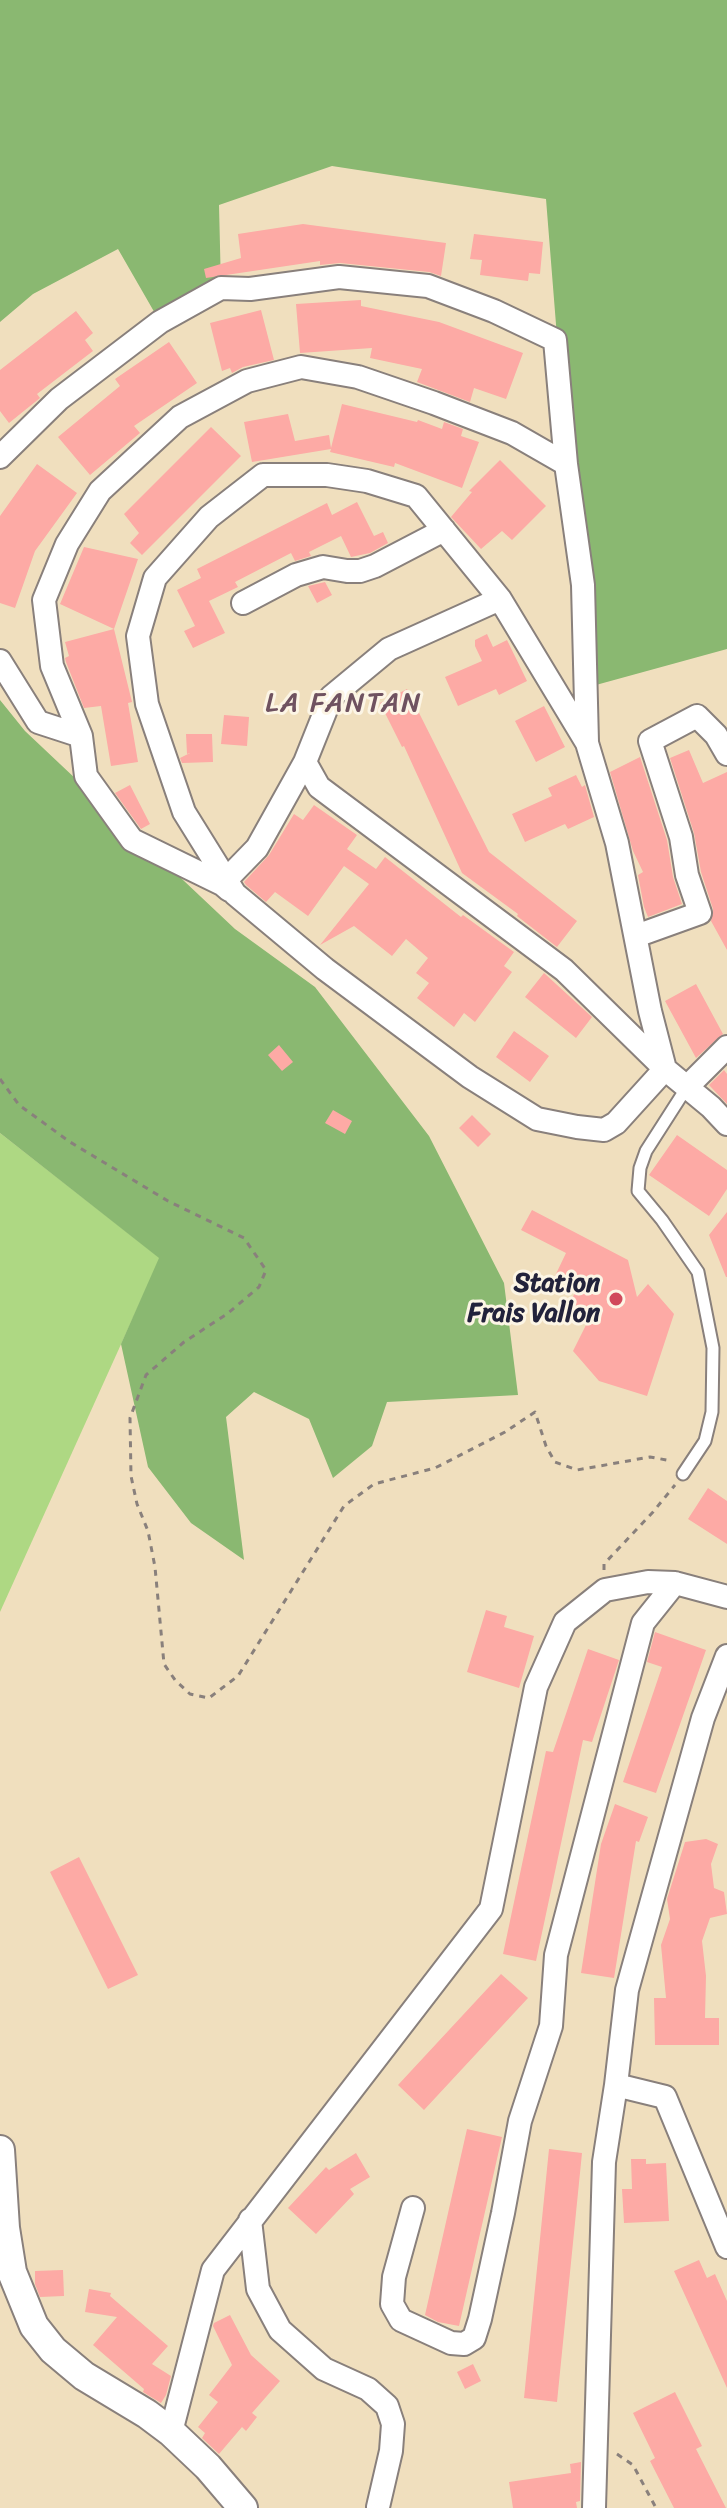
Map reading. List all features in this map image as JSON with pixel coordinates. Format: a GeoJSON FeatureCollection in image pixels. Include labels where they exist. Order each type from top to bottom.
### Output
{"type":"FeatureCollection","features":[{"type":"Feature","properties":{"kind":"street"},"geometry":{"type":"LineString","coordinates":[[0,457],[59,399],[160,322],[221,288],[250,289],[339,277],[428,286],[494,311],[555,340],[566,464],[583,585],[587,743]]}},
{"type":"Feature","properties":{"kind":"street"},"geometry":{"type":"LineString","coordinates":[[566,464],[512,433],[358,377],[301,367],[247,381],[180,417],[100,491],[67,544],[44,600],[52,666],[81,736],[86,776],[132,840],[228,886],[325,969],[470,1077],[537,1119],[604,1130],[616,1123],[665,1069]]}},
{"type":"Feature","properties":{"kind":"street"},"geometry":{"type":"LineString","coordinates":[[228,886],[184,812],[147,704],[138,636],[155,578],[209,517],[263,475],[327,475],[367,481],[416,496],[500,599],[587,743],[617,843],[650,1011],[665,1069]]}},
{"type":"Feature","properties":{"kind":"street"},"geometry":{"type":"LineString","coordinates":[[243,603],[296,575],[323,567],[360,571],[375,566],[444,530]]}},
{"type":"Feature","properties":{"kind":"street"},"geometry":{"type":"LineString","coordinates":[[228,886],[257,848],[305,762],[331,697],[389,649],[500,599]]}},
{"type":"Feature","properties":{"kind":"street"},"geometry":{"type":"LineString","coordinates":[[0,661],[38,722],[81,736]]}},
{"type":"Feature","properties":{"kind":"street"},"geometry":{"type":"LineString","coordinates":[[636,936],[700,913],[687,875],[681,837],[650,741],[697,716],[716,735],[727,754]]}},
{"type":"Feature","properties":{"kind":"street"},"geometry":{"type":"LineString","coordinates":[[305,762],[319,787],[564,970],[665,1069],[727,1124]]}},
{"type":"Feature","properties":{"kind":"street"},"geometry":{"type":"LineString","coordinates":[[687,1087],[727,1047]]}},
{"type":"Feature","properties":{"kind":"street"},"geometry":{"type":"LineString","coordinates":[[171,2432],[213,2270],[491,1909],[536,1687],[565,1622],[605,1590],[648,1582],[675,1583],[727,1597]]}},
{"type":"Feature","properties":{"kind":"street"},"geometry":{"type":"LineString","coordinates":[[413,2208],[394,2277],[392,2304],[401,2320],[451,2343],[464,2344],[474,2338],[480,2319],[520,2121],[551,2026],[556,1955],[643,1623],[675,1583]]}},
{"type":"Feature","properties":{"kind":"street"},"geometry":{"type":"LineString","coordinates":[[594,2508],[604,2162],[627,1990],[703,1718],[727,1656]]}},
{"type":"Feature","properties":{"kind":"street"},"geometry":{"type":"LineString","coordinates":[[616,2085],[665,2097],[727,2247]]}},
{"type":"Feature","properties":{"kind":"street"},"geometry":{"type":"LineString","coordinates":[[0,2150],[5,2228],[12,2272],[34,2326],[53,2350],[84,2376],[171,2432],[208,2467],[243,2508]]}},
{"type":"Feature","properties":{"kind":"street"},"geometry":{"type":"LineString","coordinates":[[250,2220],[258,2289],[280,2330],[324,2369],[368,2389],[387,2406],[393,2424],[391,2451],[378,2507]]}},
{"type":"Feature","properties":{"kind":"lane"},"geometry":{"type":"LineString","coordinates":[[683,1474],[705,1441],[712,1412],[713,1348],[698,1272],[638,1191],[640,1168],[646,1151],[687,1087]]}},
{"type":"Feature","properties":{"kind":"path"},"geometry":{"type":"LineString","coordinates":[[0,1079],[19,1105],[70,1142],[168,1201],[244,1238],[266,1270],[259,1287],[227,1314],[184,1342],[146,1375],[130,1418],[131,1476],[137,1504],[148,1531],[155,1567],[164,1664],[190,1694],[209,1698],[238,1676],[344,1506],[374,1484],[435,1468],[505,1432],[535,1412],[546,1446],[555,1462],[577,1470],[650,1457],[675,1461],[683,1474],[653,1512],[604,1564],[605,1590]]}},
{"type":"Feature","properties":{"kind":"path"},"geometry":{"type":"LineString","coordinates":[[596,2439],[633,2465],[656,2508]]}},
{"type":"Feature","properties":{"kind":"green space"},"geometry":{"type":"Polygon","coordinates":[[[0,0],[727,0],[727,649],[585,688],[546,199],[332,166],[219,205],[221,288],[160,322],[118,249],[33,294],[0,322],[0,0]]]}},
{"type":"Feature","properties":{"kind":"green space"},"geometry":{"type":"Polygon","coordinates":[[[0,700],[25,731],[235,929],[315,987],[429,1136],[504,1283],[518,1395],[387,1402],[372,1446],[333,1478],[309,1419],[254,1392],[226,1417],[244,1560],[191,1523],[148,1467],[121,1344],[159,1258],[0,1133],[0,700]]]}},
{"type":"Feature","properties":{"kind":"green space"},"geometry":{"type":"Polygon","coordinates":[[[0,1133],[160,1258],[0,1612],[0,1133]]]}},
{"type":"Feature","properties":{"kind":"building"},"geometry":{"type":"Polygon","coordinates":[[[303,224],[446,243],[441,276],[429,272],[340,263],[320,265],[320,261],[206,278],[204,269],[241,258],[238,234],[303,224]]]}},
{"type":"Feature","properties":{"kind":"building"},"geometry":{"type":"Polygon","coordinates":[[[474,234],[543,242],[540,274],[529,273],[528,281],[480,275],[482,260],[470,259],[474,234]]]}},
{"type":"Feature","properties":{"kind":"building"},"geometry":{"type":"Polygon","coordinates":[[[361,300],[361,306],[439,322],[523,353],[506,399],[474,388],[470,402],[417,382],[422,369],[370,358],[372,348],[300,353],[296,304],[361,300]]]}},
{"type":"Feature","properties":{"kind":"building"},"geometry":{"type":"Polygon","coordinates":[[[261,310],[274,360],[243,367],[232,373],[230,368],[222,371],[210,323],[261,310]]]}},
{"type":"Feature","properties":{"kind":"building"},"geometry":{"type":"Polygon","coordinates":[[[76,311],[93,333],[85,340],[93,351],[37,394],[40,398],[9,423],[0,411],[0,370],[76,311]]]}},
{"type":"Feature","properties":{"kind":"building"},"geometry":{"type":"Polygon","coordinates":[[[169,342],[197,383],[134,426],[140,433],[90,475],[58,437],[120,386],[115,379],[169,342]]]}},
{"type":"Feature","properties":{"kind":"building"},"geometry":{"type":"Polygon","coordinates":[[[342,404],[418,420],[442,429],[444,422],[463,429],[461,436],[479,442],[462,488],[395,463],[394,467],[330,452],[331,449],[252,462],[244,422],[288,414],[295,441],[329,435],[331,448],[342,404]]]}},
{"type":"Feature","properties":{"kind":"building"},"geometry":{"type":"Polygon","coordinates":[[[211,427],[241,456],[142,555],[130,543],[139,533],[124,514],[211,427]]]}},
{"type":"Feature","properties":{"kind":"building"},"geometry":{"type":"Polygon","coordinates":[[[500,460],[546,506],[512,540],[502,531],[481,549],[451,517],[472,492],[469,491],[500,460]]]}},
{"type":"Feature","properties":{"kind":"building"},"geometry":{"type":"Polygon","coordinates":[[[37,464],[77,493],[35,551],[15,608],[0,603],[0,516],[37,464]]]}},
{"type":"Feature","properties":{"kind":"building"},"geometry":{"type":"Polygon","coordinates":[[[357,502],[374,536],[383,532],[388,543],[370,553],[351,557],[341,536],[309,552],[311,556],[295,561],[291,553],[235,582],[238,587],[209,601],[225,633],[193,648],[184,631],[195,626],[177,590],[201,578],[197,569],[327,503],[332,515],[357,502]]]}},
{"type":"Feature","properties":{"kind":"building"},"geometry":{"type":"Polygon","coordinates":[[[84,547],[138,559],[114,629],[60,604],[84,547]]]}},
{"type":"Feature","properties":{"kind":"building"},"geometry":{"type":"Polygon","coordinates":[[[325,582],[332,595],[317,603],[308,586],[325,582]]]}},
{"type":"Feature","properties":{"kind":"building"},"geometry":{"type":"Polygon","coordinates":[[[114,629],[132,702],[128,703],[138,762],[111,766],[101,706],[84,708],[66,662],[65,658],[69,656],[65,642],[114,629]]]}},
{"type":"Feature","properties":{"kind":"building"},"geometry":{"type":"Polygon","coordinates":[[[487,634],[493,647],[507,640],[527,681],[499,695],[496,689],[458,706],[445,677],[482,661],[475,640],[487,634]]]}},
{"type":"Feature","properties":{"kind":"building"},"geometry":{"type":"Polygon","coordinates":[[[407,689],[489,852],[577,921],[557,947],[462,873],[404,746],[380,703],[407,689]]]}},
{"type":"Feature","properties":{"kind":"building"},"geometry":{"type":"Polygon","coordinates":[[[544,706],[565,747],[536,762],[515,721],[544,706]]]}},
{"type":"Feature","properties":{"kind":"building"},"geometry":{"type":"Polygon","coordinates":[[[224,715],[249,717],[247,746],[221,744],[224,715]]]}},
{"type":"Feature","properties":{"kind":"building"},"geometry":{"type":"Polygon","coordinates":[[[186,734],[212,734],[213,762],[182,763],[180,758],[190,753],[187,754],[186,734]]]}},
{"type":"Feature","properties":{"kind":"building"},"geometry":{"type":"Polygon","coordinates":[[[689,750],[703,783],[727,772],[727,950],[711,921],[713,909],[701,872],[694,833],[670,758],[689,750]]]}},
{"type":"Feature","properties":{"kind":"building"},"geometry":{"type":"Polygon","coordinates":[[[640,757],[667,840],[673,877],[682,904],[648,917],[638,875],[643,872],[633,851],[610,772],[640,757]]]}},
{"type":"Feature","properties":{"kind":"building"},"geometry":{"type":"Polygon","coordinates":[[[576,775],[582,787],[585,785],[594,817],[568,829],[565,824],[525,842],[512,814],[552,796],[548,788],[576,775]]]}},
{"type":"Feature","properties":{"kind":"building"},"geometry":{"type":"Polygon","coordinates":[[[130,785],[150,824],[141,829],[115,793],[130,785]]]}},
{"type":"Feature","properties":{"kind":"building"},"geometry":{"type":"Polygon","coordinates":[[[314,805],[357,835],[347,849],[376,869],[385,857],[461,917],[463,915],[514,952],[504,966],[512,972],[475,1022],[464,1013],[454,1027],[417,998],[429,983],[416,973],[428,958],[406,939],[392,956],[354,926],[320,945],[369,884],[344,866],[308,916],[275,892],[266,902],[246,885],[244,882],[269,855],[294,814],[303,820],[314,805]]]}},
{"type":"Feature","properties":{"kind":"building"},"geometry":{"type":"Polygon","coordinates":[[[544,973],[592,1017],[576,1038],[525,997],[544,973]]]}},
{"type":"Feature","properties":{"kind":"building"},"geometry":{"type":"Polygon","coordinates":[[[696,984],[723,1034],[696,1058],[665,1001],[696,984]]]}},
{"type":"Feature","properties":{"kind":"building"},"geometry":{"type":"Polygon","coordinates":[[[514,1031],[549,1056],[530,1082],[496,1057],[514,1031]]]}},
{"type":"Feature","properties":{"kind":"building"},"geometry":{"type":"Polygon","coordinates":[[[279,1045],[293,1062],[282,1071],[268,1055],[279,1045]]]}},
{"type":"Feature","properties":{"kind":"building"},"geometry":{"type":"Polygon","coordinates":[[[724,1070],[727,1074],[727,1104],[709,1085],[724,1070]]]}},
{"type":"Feature","properties":{"kind":"building"},"geometry":{"type":"Polygon","coordinates":[[[333,1110],[352,1121],[345,1134],[325,1123],[333,1110]]]}},
{"type":"Feature","properties":{"kind":"building"},"geometry":{"type":"Polygon","coordinates":[[[472,1115],[491,1134],[478,1147],[459,1128],[472,1115]]]}},
{"type":"Feature","properties":{"kind":"building"},"geometry":{"type":"Polygon","coordinates":[[[677,1135],[727,1170],[727,1189],[709,1216],[649,1175],[677,1135]]]}},
{"type":"Feature","properties":{"kind":"building","name":"Station Frais Vallon"},"geometry":{"type":"Polygon","coordinates":[[[532,1210],[628,1260],[637,1297],[648,1284],[674,1314],[647,1396],[599,1381],[573,1351],[590,1317],[568,1306],[578,1287],[555,1276],[566,1253],[521,1230],[532,1210]]]}},
{"type":"Feature","properties":{"kind":"building"},"geometry":{"type":"Polygon","coordinates":[[[727,1212],[727,1277],[726,1277],[709,1235],[727,1212]]]}},
{"type":"Feature","properties":{"kind":"building"},"geometry":{"type":"Polygon","coordinates":[[[708,1488],[727,1501],[727,1544],[688,1519],[708,1488]]]}},
{"type":"Feature","properties":{"kind":"building"},"geometry":{"type":"Polygon","coordinates":[[[486,1610],[507,1616],[504,1627],[534,1636],[519,1688],[467,1672],[486,1610]]]}},
{"type":"Feature","properties":{"kind":"building"},"geometry":{"type":"Polygon","coordinates":[[[655,1632],[706,1650],[656,1793],[623,1782],[662,1667],[647,1662],[655,1632]]]}},
{"type":"Feature","properties":{"kind":"building"},"geometry":{"type":"Polygon","coordinates":[[[588,1649],[619,1660],[592,1742],[583,1740],[536,1961],[503,1954],[546,1751],[553,1752],[588,1649]]]}},
{"type":"Feature","properties":{"kind":"building"},"geometry":{"type":"Polygon","coordinates":[[[615,1804],[648,1817],[639,1842],[636,1841],[614,1978],[581,1973],[601,1844],[615,1804]]]}},
{"type":"Feature","properties":{"kind":"building"},"geometry":{"type":"Polygon","coordinates":[[[706,1839],[718,1844],[711,1864],[714,1888],[724,1892],[727,1914],[710,1918],[702,1941],[706,1976],[705,2018],[719,2018],[719,2045],[655,2045],[654,1998],[666,1998],[661,1945],[670,1919],[667,1899],[685,1842],[706,1839]]]}},
{"type":"Feature","properties":{"kind":"building"},"geometry":{"type":"Polygon","coordinates":[[[79,1857],[138,1975],[108,1989],[50,1872],[79,1857]]]}},
{"type":"Feature","properties":{"kind":"building"},"geometry":{"type":"Polygon","coordinates":[[[501,1974],[528,1998],[424,2110],[398,2085],[501,1974]]]}},
{"type":"Feature","properties":{"kind":"building"},"geometry":{"type":"Polygon","coordinates":[[[467,2129],[502,2137],[459,2326],[438,2322],[425,2315],[467,2129]]]}},
{"type":"Feature","properties":{"kind":"building"},"geometry":{"type":"Polygon","coordinates":[[[549,2149],[582,2153],[557,2402],[524,2398],[549,2149]]]}},
{"type":"Feature","properties":{"kind":"building"},"geometry":{"type":"Polygon","coordinates":[[[356,2153],[370,2177],[350,2189],[354,2194],[316,2234],[288,2208],[326,2167],[329,2170],[356,2153]]]}},
{"type":"Feature","properties":{"kind":"building"},"geometry":{"type":"Polygon","coordinates":[[[631,2159],[646,2159],[646,2164],[666,2163],[669,2221],[624,2223],[622,2189],[632,2189],[631,2159]]]}},
{"type":"Feature","properties":{"kind":"building"},"geometry":{"type":"Polygon","coordinates":[[[699,2260],[707,2278],[715,2274],[727,2301],[727,2388],[674,2271],[699,2260]]]}},
{"type":"Feature","properties":{"kind":"building"},"geometry":{"type":"Polygon","coordinates":[[[63,2270],[64,2296],[40,2297],[35,2284],[35,2271],[63,2270]]]}},
{"type":"Feature","properties":{"kind":"building"},"geometry":{"type":"Polygon","coordinates":[[[89,2289],[111,2293],[110,2296],[168,2346],[152,2364],[171,2376],[161,2403],[143,2392],[144,2389],[93,2345],[117,2317],[85,2312],[89,2289]]]}},
{"type":"Feature","properties":{"kind":"building"},"geometry":{"type":"Polygon","coordinates":[[[230,2315],[251,2355],[280,2381],[252,2413],[257,2417],[246,2431],[242,2427],[219,2454],[202,2438],[205,2433],[198,2427],[218,2402],[209,2395],[232,2365],[213,2326],[230,2315]]]}},
{"type":"Feature","properties":{"kind":"building"},"geometry":{"type":"Polygon","coordinates":[[[473,2364],[481,2381],[465,2389],[457,2372],[473,2364]]]}},
{"type":"Feature","properties":{"kind":"building"},"geometry":{"type":"Polygon","coordinates":[[[675,2392],[702,2446],[696,2449],[726,2508],[674,2508],[650,2461],[655,2458],[633,2413],[675,2392]]]}},
{"type":"Feature","properties":{"kind":"building"},"geometry":{"type":"Polygon","coordinates":[[[581,2462],[577,2508],[513,2508],[509,2482],[571,2473],[570,2464],[581,2462]]]}},
{"type":"Feature","properties":{"kind":"place","name":"Station Frais Vallon"},"geometry":{"type":"Point","coordinates":[616,1299]}},
{"type":"Feature","properties":{"kind":"district","name":"LA FANTAN"},"geometry":{"type":"Point","coordinates":[344,704]}}]}
